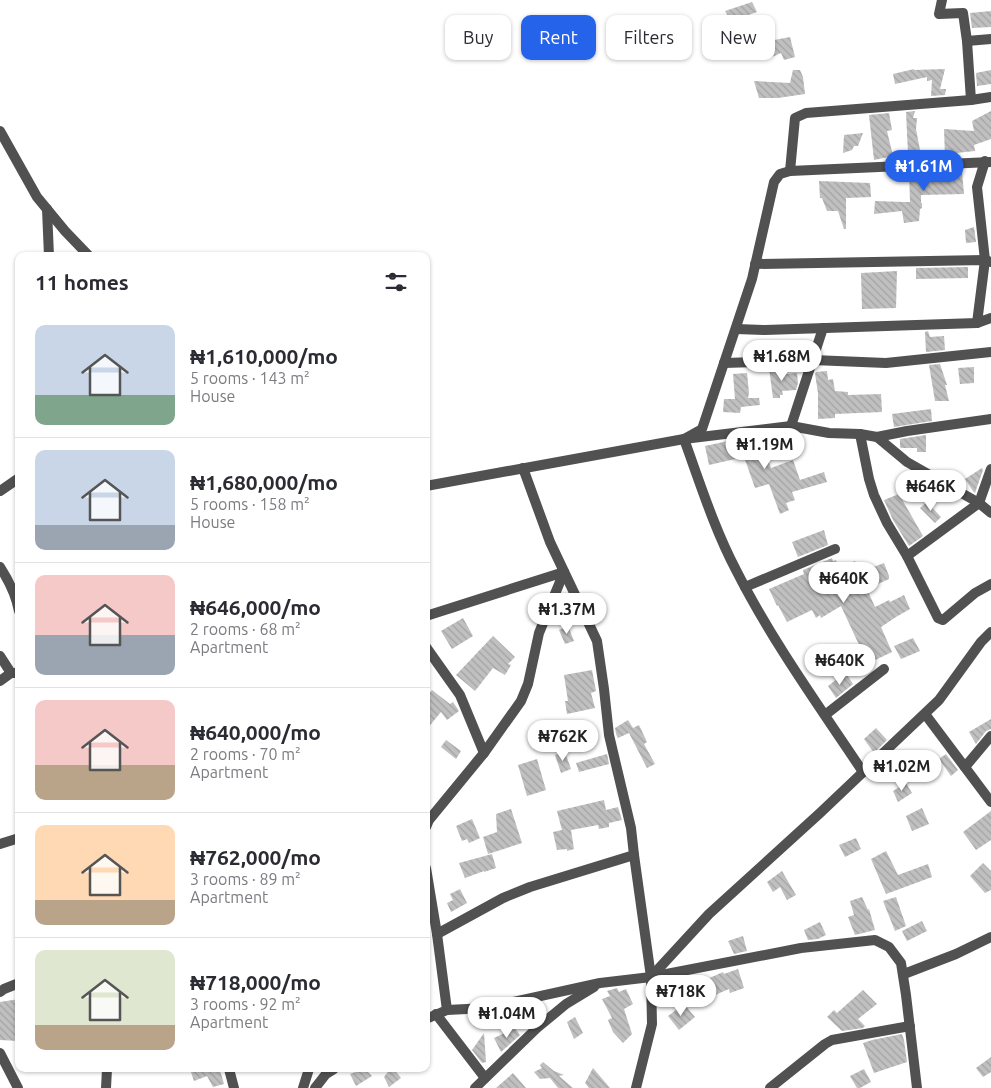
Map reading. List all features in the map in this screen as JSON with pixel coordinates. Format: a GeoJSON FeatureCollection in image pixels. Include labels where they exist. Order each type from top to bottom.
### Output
{"type":"FeatureCollection","features":[{"type":"Feature","properties":{"kind":"street"},"geometry":{"type":"LineString","coordinates":[[942,0],[939,14],[963,12],[971,100]]}},
{"type":"Feature","properties":{"kind":"street"},"geometry":{"type":"LineString","coordinates":[[967,40],[991,39]]}},
{"type":"Feature","properties":{"kind":"street"},"geometry":{"type":"LineString","coordinates":[[790,172],[795,118],[806,113],[991,97]]}},
{"type":"Feature","properties":{"kind":"street"},"geometry":{"type":"LineString","coordinates":[[0,131],[47,209],[85,252]]}},
{"type":"Feature","properties":{"kind":"street"},"geometry":{"type":"LineString","coordinates":[[684,439],[702,429],[752,279],[774,182],[780,174],[988,162],[977,187],[988,261],[978,323]]}},
{"type":"Feature","properties":{"kind":"street"},"geometry":{"type":"LineString","coordinates":[[47,209],[49,252]]}},
{"type":"Feature","properties":{"kind":"street"},"geometry":{"type":"LineString","coordinates":[[755,264],[988,261]]}},
{"type":"Feature","properties":{"kind":"street"},"geometry":{"type":"LineString","coordinates":[[736,329],[765,330],[978,323],[991,318]]}},
{"type":"Feature","properties":{"kind":"street"},"geometry":{"type":"LineString","coordinates":[[791,426],[823,328]]}},
{"type":"Feature","properties":{"kind":"street"},"geometry":{"type":"LineString","coordinates":[[724,362],[813,360],[886,363],[991,352]]}},
{"type":"Feature","properties":{"kind":"street"},"geometry":{"type":"LineString","coordinates":[[430,485],[684,439],[791,426],[829,434],[878,436],[991,419]]}},
{"type":"Feature","properties":{"kind":"street"},"geometry":{"type":"LineString","coordinates":[[860,434],[874,495],[938,618],[943,620],[975,592],[991,584]]}},
{"type":"Feature","properties":{"kind":"street"},"geometry":{"type":"LineString","coordinates":[[878,436],[907,462],[979,503],[991,513]]}},
{"type":"Feature","properties":{"kind":"street"},"geometry":{"type":"LineString","coordinates":[[684,439],[719,535],[745,587],[769,631],[863,772]]}},
{"type":"Feature","properties":{"kind":"street"},"geometry":{"type":"LineString","coordinates":[[524,468],[550,542],[597,641],[609,735],[632,828],[651,977],[652,1024],[636,1088]]}},
{"type":"Feature","properties":{"kind":"street"},"geometry":{"type":"LineString","coordinates":[[907,556],[979,503],[991,469]]}},
{"type":"Feature","properties":{"kind":"street"},"geometry":{"type":"LineString","coordinates":[[0,491],[15,481]]}},
{"type":"Feature","properties":{"kind":"street"},"geometry":{"type":"LineString","coordinates":[[745,587],[835,550]]}},
{"type":"Feature","properties":{"kind":"street"},"geometry":{"type":"LineString","coordinates":[[0,567],[15,595]]}},
{"type":"Feature","properties":{"kind":"street"},"geometry":{"type":"LineString","coordinates":[[430,615],[564,572]]}},
{"type":"Feature","properties":{"kind":"street"},"geometry":{"type":"LineString","coordinates":[[430,819],[484,753],[520,701],[528,684],[539,633],[564,572]]}},
{"type":"Feature","properties":{"kind":"street"},"geometry":{"type":"LineString","coordinates":[[651,977],[709,914],[820,813],[939,700],[981,642],[991,632]]}},
{"type":"Feature","properties":{"kind":"street"},"geometry":{"type":"LineString","coordinates":[[0,656],[15,673],[0,681]]}},
{"type":"Feature","properties":{"kind":"street"},"geometry":{"type":"LineString","coordinates":[[430,656],[460,695],[484,753]]}},
{"type":"Feature","properties":{"kind":"street"},"geometry":{"type":"LineString","coordinates":[[825,715],[884,668]]}},
{"type":"Feature","properties":{"kind":"street"},"geometry":{"type":"LineString","coordinates":[[925,714],[991,802]]}},
{"type":"Feature","properties":{"kind":"street"},"geometry":{"type":"LineString","coordinates":[[964,767],[991,736]]}},
{"type":"Feature","properties":{"kind":"street"},"geometry":{"type":"LineString","coordinates":[[0,844],[15,839]]}},
{"type":"Feature","properties":{"kind":"street"},"geometry":{"type":"LineString","coordinates":[[437,934],[504,898],[530,887],[634,855]]}},
{"type":"Feature","properties":{"kind":"street"},"geometry":{"type":"LineString","coordinates":[[430,892],[448,1010]]}},
{"type":"Feature","properties":{"kind":"street"},"geometry":{"type":"LineString","coordinates":[[904,974],[956,954],[991,937]]}},
{"type":"Feature","properties":{"kind":"street"},"geometry":{"type":"LineString","coordinates":[[485,1078],[431,1017],[448,1010],[486,1008],[600,983],[651,977],[801,948],[875,940],[889,947],[901,963],[904,974],[917,1088]]}},
{"type":"Feature","properties":{"kind":"street"},"geometry":{"type":"LineString","coordinates":[[475,1088],[537,1028],[566,1004],[600,983]]}},
{"type":"Feature","properties":{"kind":"street"},"geometry":{"type":"LineString","coordinates":[[0,992],[15,985]]}},
{"type":"Feature","properties":{"kind":"street"},"geometry":{"type":"LineString","coordinates":[[770,1088],[832,1040],[910,1026]]}},
{"type":"Feature","properties":{"kind":"street"},"geometry":{"type":"LineString","coordinates":[[0,1053],[18,1088]]}},
{"type":"Feature","properties":{"kind":"street"},"geometry":{"type":"LineString","coordinates":[[106,1088],[107,1072]]}},
{"type":"Feature","properties":{"kind":"street"},"geometry":{"type":"LineString","coordinates":[[230,1072],[234,1088]]}},
{"type":"Feature","properties":{"kind":"street"},"geometry":{"type":"LineString","coordinates":[[303,1088],[308,1072]]}},
{"type":"Feature","properties":{"kind":"street"},"geometry":{"type":"LineString","coordinates":[[315,1088],[329,1072]]}},
{"type":"Feature","properties":{"kind":"building"},"geometry":{"type":"Polygon","coordinates":[[[752,2],[757,12],[748,15],[727,15],[725,11],[752,2]]]}},
{"type":"Feature","properties":{"kind":"building"},"geometry":{"type":"Polygon","coordinates":[[[991,11],[991,27],[972,28],[970,13],[991,11]]]}},
{"type":"Feature","properties":{"kind":"building"},"geometry":{"type":"Polygon","coordinates":[[[790,37],[795,57],[784,60],[781,53],[775,56],[775,40],[790,37]]]}},
{"type":"Feature","properties":{"kind":"building"},"geometry":{"type":"Polygon","coordinates":[[[914,69],[945,69],[940,89],[946,89],[945,95],[931,96],[932,80],[927,81],[927,77],[895,84],[893,74],[914,69]]]}},
{"type":"Feature","properties":{"kind":"building"},"geometry":{"type":"Polygon","coordinates":[[[793,70],[800,70],[803,77],[805,94],[778,98],[759,98],[754,81],[790,83],[793,70]]]}},
{"type":"Feature","properties":{"kind":"building"},"geometry":{"type":"Polygon","coordinates":[[[991,70],[991,84],[977,86],[976,73],[991,70]]]}},
{"type":"Feature","properties":{"kind":"building"},"geometry":{"type":"Polygon","coordinates":[[[915,111],[913,118],[917,118],[916,129],[920,150],[908,154],[906,112],[915,111]]]}},
{"type":"Feature","properties":{"kind":"building"},"geometry":{"type":"Polygon","coordinates":[[[991,111],[991,139],[974,145],[975,151],[956,153],[956,157],[945,157],[944,129],[974,131],[972,121],[991,111]]]}},
{"type":"Feature","properties":{"kind":"building"},"geometry":{"type":"Polygon","coordinates":[[[889,113],[892,130],[887,131],[893,156],[874,160],[869,115],[889,113]]]}},
{"type":"Feature","properties":{"kind":"building"},"geometry":{"type":"Polygon","coordinates":[[[863,133],[858,146],[854,146],[852,150],[843,153],[844,135],[863,133]]]}},
{"type":"Feature","properties":{"kind":"building"},"geometry":{"type":"Polygon","coordinates":[[[956,170],[956,173],[962,171],[964,194],[921,195],[922,208],[920,209],[919,221],[904,223],[902,211],[874,214],[875,201],[910,202],[909,173],[956,170]]]}},
{"type":"Feature","properties":{"kind":"building"},"geometry":{"type":"Polygon","coordinates":[[[819,181],[870,183],[871,197],[846,198],[846,229],[844,229],[838,211],[827,211],[822,198],[820,198],[819,181]]]}},
{"type":"Feature","properties":{"kind":"building"},"geometry":{"type":"Polygon","coordinates":[[[974,227],[976,242],[966,243],[965,230],[974,227]]]}},
{"type":"Feature","properties":{"kind":"building"},"geometry":{"type":"Polygon","coordinates":[[[968,267],[968,278],[916,279],[916,268],[968,267]]]}},
{"type":"Feature","properties":{"kind":"building"},"geometry":{"type":"Polygon","coordinates":[[[897,271],[896,308],[862,309],[861,273],[897,271]]]}},
{"type":"Feature","properties":{"kind":"building"},"geometry":{"type":"Polygon","coordinates":[[[928,331],[930,337],[944,336],[945,350],[926,352],[925,332],[928,331]]]}},
{"type":"Feature","properties":{"kind":"building"},"geometry":{"type":"Polygon","coordinates":[[[940,364],[947,385],[945,385],[949,401],[935,401],[929,365],[940,364]]]}},
{"type":"Feature","properties":{"kind":"building"},"geometry":{"type":"Polygon","coordinates":[[[974,367],[974,383],[960,384],[958,368],[974,367]]]}},
{"type":"Feature","properties":{"kind":"building"},"geometry":{"type":"Polygon","coordinates":[[[769,368],[778,368],[779,375],[797,373],[798,383],[796,390],[782,391],[783,395],[780,395],[780,398],[773,398],[769,368]]]}},
{"type":"Feature","properties":{"kind":"building"},"geometry":{"type":"Polygon","coordinates":[[[827,371],[828,380],[833,379],[835,391],[848,392],[848,395],[881,394],[882,412],[835,414],[835,418],[818,419],[818,393],[815,374],[816,372],[827,371]]]}},
{"type":"Feature","properties":{"kind":"building"},"geometry":{"type":"Polygon","coordinates":[[[747,373],[748,398],[759,398],[760,405],[741,407],[740,413],[723,412],[724,399],[735,399],[733,374],[747,373]]]}},
{"type":"Feature","properties":{"kind":"building"},"geometry":{"type":"Polygon","coordinates":[[[931,409],[932,421],[894,427],[892,414],[931,409]]]}},
{"type":"Feature","properties":{"kind":"building"},"geometry":{"type":"Polygon","coordinates":[[[926,435],[926,452],[917,452],[917,448],[900,447],[900,439],[926,435]]]}},
{"type":"Feature","properties":{"kind":"building"},"geometry":{"type":"Polygon","coordinates":[[[760,437],[771,468],[793,460],[800,480],[824,472],[827,482],[792,492],[795,500],[786,503],[789,510],[780,514],[769,484],[755,488],[744,457],[709,465],[705,446],[728,441],[730,448],[760,437]]]}},
{"type":"Feature","properties":{"kind":"building"},"geometry":{"type":"Polygon","coordinates":[[[982,468],[983,470],[975,493],[965,479],[982,468]]]}},
{"type":"Feature","properties":{"kind":"building"},"geometry":{"type":"Polygon","coordinates":[[[899,494],[923,536],[909,546],[893,520],[884,500],[899,494]]]}},
{"type":"Feature","properties":{"kind":"building"},"geometry":{"type":"Polygon","coordinates":[[[927,502],[941,517],[935,523],[920,508],[927,502]]]}},
{"type":"Feature","properties":{"kind":"building"},"geometry":{"type":"Polygon","coordinates":[[[824,530],[828,545],[798,557],[792,542],[824,530]]]}},
{"type":"Feature","properties":{"kind":"building"},"geometry":{"type":"Polygon","coordinates":[[[832,558],[833,561],[836,560],[839,569],[855,561],[860,572],[884,563],[889,579],[867,589],[875,607],[904,595],[910,609],[881,627],[892,652],[873,661],[855,674],[844,658],[860,647],[841,606],[821,618],[820,615],[816,618],[812,610],[787,622],[769,589],[804,574],[803,570],[832,558]]]}},
{"type":"Feature","properties":{"kind":"building"},"geometry":{"type":"Polygon","coordinates":[[[463,618],[473,636],[452,649],[441,631],[463,618]]]}},
{"type":"Feature","properties":{"kind":"building"},"geometry":{"type":"Polygon","coordinates":[[[568,626],[574,641],[565,644],[559,630],[568,626]]]}},
{"type":"Feature","properties":{"kind":"building"},"geometry":{"type":"Polygon","coordinates":[[[493,636],[515,657],[508,664],[511,665],[505,675],[493,668],[475,691],[456,675],[493,636]]]}},
{"type":"Feature","properties":{"kind":"building"},"geometry":{"type":"Polygon","coordinates":[[[913,638],[920,651],[901,659],[894,646],[913,638]]]}},
{"type":"Feature","properties":{"kind":"building"},"geometry":{"type":"Polygon","coordinates":[[[592,670],[596,691],[591,693],[595,708],[567,714],[565,701],[568,701],[564,675],[592,670]]]}},
{"type":"Feature","properties":{"kind":"building"},"geometry":{"type":"Polygon","coordinates":[[[847,675],[853,684],[836,698],[828,686],[837,679],[838,682],[847,675]]]}},
{"type":"Feature","properties":{"kind":"building"},"geometry":{"type":"Polygon","coordinates":[[[432,690],[450,704],[453,702],[459,711],[447,720],[441,712],[430,725],[430,692],[432,690]]]}},
{"type":"Feature","properties":{"kind":"building"},"geometry":{"type":"Polygon","coordinates":[[[991,719],[991,729],[986,731],[976,744],[969,732],[991,719]]]}},
{"type":"Feature","properties":{"kind":"building"},"geometry":{"type":"Polygon","coordinates":[[[628,720],[633,728],[639,725],[647,742],[644,744],[655,764],[647,768],[629,733],[618,738],[616,734],[615,728],[628,720]]]}},
{"type":"Feature","properties":{"kind":"building"},"geometry":{"type":"Polygon","coordinates":[[[876,728],[887,740],[874,753],[864,739],[876,728]]]}},
{"type":"Feature","properties":{"kind":"building"},"geometry":{"type":"Polygon","coordinates":[[[446,740],[461,751],[456,759],[441,747],[446,740]]]}},
{"type":"Feature","properties":{"kind":"building"},"geometry":{"type":"Polygon","coordinates":[[[565,752],[571,769],[561,773],[555,755],[565,752]]]}},
{"type":"Feature","properties":{"kind":"building"},"geometry":{"type":"Polygon","coordinates":[[[607,754],[609,764],[579,772],[576,763],[607,754]]]}},
{"type":"Feature","properties":{"kind":"building"},"geometry":{"type":"Polygon","coordinates":[[[946,754],[958,770],[951,776],[939,759],[946,754]]]}},
{"type":"Feature","properties":{"kind":"building"},"geometry":{"type":"Polygon","coordinates":[[[537,759],[546,790],[527,796],[518,765],[537,759]]]}},
{"type":"Feature","properties":{"kind":"building"},"geometry":{"type":"Polygon","coordinates":[[[906,783],[912,793],[898,802],[893,791],[906,783]]]}},
{"type":"Feature","properties":{"kind":"building"},"geometry":{"type":"Polygon","coordinates":[[[604,800],[606,810],[618,807],[622,820],[609,823],[609,827],[599,829],[598,825],[571,830],[574,849],[567,851],[567,849],[557,850],[553,832],[562,830],[557,811],[604,800]]]}},
{"type":"Feature","properties":{"kind":"building"},"geometry":{"type":"Polygon","coordinates":[[[922,808],[929,824],[912,831],[906,816],[922,808]]]}},
{"type":"Feature","properties":{"kind":"building"},"geometry":{"type":"Polygon","coordinates":[[[511,809],[522,843],[488,854],[483,837],[497,832],[496,814],[511,809]]]}},
{"type":"Feature","properties":{"kind":"building"},"geometry":{"type":"Polygon","coordinates":[[[991,811],[991,840],[976,850],[963,832],[991,811]]]}},
{"type":"Feature","properties":{"kind":"building"},"geometry":{"type":"Polygon","coordinates":[[[472,819],[480,838],[469,843],[467,839],[462,841],[456,826],[472,819]]]}},
{"type":"Feature","properties":{"kind":"building"},"geometry":{"type":"Polygon","coordinates":[[[856,838],[861,849],[845,857],[839,845],[856,838]]]}},
{"type":"Feature","properties":{"kind":"building"},"geometry":{"type":"Polygon","coordinates":[[[886,851],[898,875],[928,864],[932,877],[886,894],[871,859],[886,851]]]}},
{"type":"Feature","properties":{"kind":"building"},"geometry":{"type":"Polygon","coordinates":[[[492,854],[496,868],[465,878],[459,863],[492,854]]]}},
{"type":"Feature","properties":{"kind":"building"},"geometry":{"type":"Polygon","coordinates":[[[983,863],[991,871],[991,890],[985,893],[970,876],[983,863]]]}},
{"type":"Feature","properties":{"kind":"building"},"geometry":{"type":"Polygon","coordinates":[[[782,871],[796,895],[787,900],[780,887],[773,892],[767,882],[782,871]]]}},
{"type":"Feature","properties":{"kind":"building"},"geometry":{"type":"Polygon","coordinates":[[[460,889],[467,903],[451,912],[447,903],[453,900],[450,894],[460,889]]]}},
{"type":"Feature","properties":{"kind":"building"},"geometry":{"type":"Polygon","coordinates":[[[862,897],[869,909],[875,930],[855,935],[848,917],[854,915],[850,901],[862,897]]]}},
{"type":"Feature","properties":{"kind":"building"},"geometry":{"type":"Polygon","coordinates":[[[896,897],[906,926],[895,931],[883,901],[896,897]]]}},
{"type":"Feature","properties":{"kind":"building"},"geometry":{"type":"Polygon","coordinates":[[[922,921],[927,931],[907,941],[902,931],[922,921]]]}},
{"type":"Feature","properties":{"kind":"building"},"geometry":{"type":"Polygon","coordinates":[[[820,922],[826,935],[818,939],[808,940],[804,930],[820,922]]]}},
{"type":"Feature","properties":{"kind":"building"},"geometry":{"type":"Polygon","coordinates":[[[743,936],[747,951],[734,954],[728,941],[743,936]]]}},
{"type":"Feature","properties":{"kind":"building"},"geometry":{"type":"Polygon","coordinates":[[[738,969],[744,988],[730,993],[729,989],[701,1001],[694,985],[723,972],[724,974],[738,969]]]}},
{"type":"Feature","properties":{"kind":"building"},"geometry":{"type":"Polygon","coordinates":[[[617,988],[619,992],[626,989],[633,1004],[624,1009],[632,1034],[623,1043],[613,1032],[608,1020],[612,1018],[602,999],[610,996],[607,991],[617,988]]]}},
{"type":"Feature","properties":{"kind":"building"},"geometry":{"type":"Polygon","coordinates":[[[863,990],[877,1004],[858,1019],[865,1026],[863,1028],[842,1031],[827,1017],[834,1010],[837,1013],[863,990]]]}},
{"type":"Feature","properties":{"kind":"building"},"geometry":{"type":"Polygon","coordinates":[[[15,1000],[15,1041],[0,1040],[0,1002],[15,1000]]]}},
{"type":"Feature","properties":{"kind":"building"},"geometry":{"type":"Polygon","coordinates":[[[684,1004],[695,1017],[679,1030],[668,1016],[684,1004]]]}},
{"type":"Feature","properties":{"kind":"building"},"geometry":{"type":"Polygon","coordinates":[[[575,1017],[583,1033],[574,1039],[567,1022],[575,1017]]]}},
{"type":"Feature","properties":{"kind":"building"},"geometry":{"type":"Polygon","coordinates":[[[515,1028],[520,1035],[501,1052],[494,1038],[515,1028]]]}},
{"type":"Feature","properties":{"kind":"building"},"geometry":{"type":"Polygon","coordinates":[[[484,1033],[486,1062],[482,1063],[472,1050],[484,1033]]]}},
{"type":"Feature","properties":{"kind":"building"},"geometry":{"type":"Polygon","coordinates":[[[902,1034],[907,1062],[874,1073],[863,1043],[902,1034]]]}},
{"type":"Feature","properties":{"kind":"building"},"geometry":{"type":"Polygon","coordinates":[[[991,1057],[991,1072],[983,1077],[976,1068],[991,1057]]]}},
{"type":"Feature","properties":{"kind":"building"},"geometry":{"type":"Polygon","coordinates":[[[543,1062],[554,1071],[564,1075],[559,1076],[573,1088],[558,1088],[550,1078],[540,1079],[534,1072],[542,1068],[540,1065],[543,1062]]]}},
{"type":"Feature","properties":{"kind":"building"},"geometry":{"type":"Polygon","coordinates":[[[593,1068],[610,1088],[589,1088],[585,1083],[593,1068]]]}},
{"type":"Feature","properties":{"kind":"building"},"geometry":{"type":"Polygon","coordinates":[[[864,1069],[871,1082],[857,1088],[850,1076],[864,1069]]]}},
{"type":"Feature","properties":{"kind":"building"},"geometry":{"type":"Polygon","coordinates":[[[191,1072],[221,1072],[224,1084],[213,1087],[207,1076],[194,1081],[191,1072]]]}},
{"type":"Feature","properties":{"kind":"building"},"geometry":{"type":"Polygon","coordinates":[[[368,1072],[372,1076],[356,1086],[350,1074],[368,1072]]]}},
{"type":"Feature","properties":{"kind":"building"},"geometry":{"type":"Polygon","coordinates":[[[388,1072],[396,1072],[401,1078],[389,1087],[384,1077],[388,1072]]]}},
{"type":"Feature","properties":{"kind":"building"},"geometry":{"type":"Polygon","coordinates":[[[513,1073],[526,1088],[496,1088],[513,1073]]]}}]}
